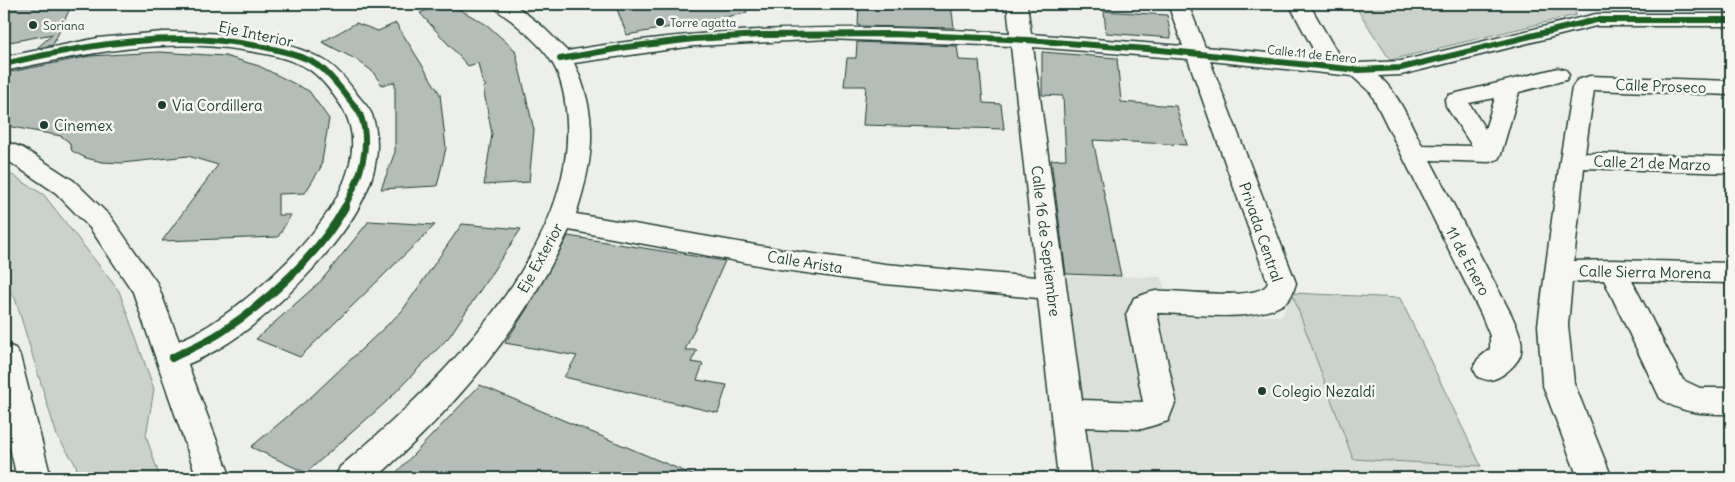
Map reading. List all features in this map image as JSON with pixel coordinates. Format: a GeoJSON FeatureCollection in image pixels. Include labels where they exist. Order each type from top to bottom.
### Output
{"type":"FeatureCollection","features":[{"type":"Feature","properties":{"kind":"street","name":"Eje Exterior"},"geometry":{"type":"LineString","coordinates":[[352,478],[406,430],[471,362],[510,310],[545,253],[562,220],[578,165],[581,147],[576,100],[570,78],[560,59],[529,25],[502,4]]}},
{"type":"Feature","properties":{"kind":"street","name":"Calle 16 de Septiembre"},"geometry":{"type":"LineString","coordinates":[[1017,4],[1051,289],[1068,413],[1074,478]]}},
{"type":"Feature","properties":{"kind":"street"},"geometry":{"type":"LineString","coordinates":[[1178,4],[1194,53]]}},
{"type":"Feature","properties":{"kind":"street","name":"11 de Enero"},"geometry":{"type":"LineString","coordinates":[[1299,4],[1346,69],[1380,89],[1496,314],[1505,336],[1506,353],[1489,368]]}},
{"type":"Feature","properties":{"kind":"street"},"geometry":{"type":"LineString","coordinates":[[1724,4],[1731,10]]}},
{"type":"Feature","properties":{"kind":"street","name":"Calle 11 de Enero"},"geometry":{"type":"LineString","coordinates":[[560,59],[637,46],[758,33],[826,32],[1021,39],[1194,53],[1346,69],[1401,68],[1596,20],[1731,20]]}},
{"type":"Feature","properties":{"kind":"street","name":"Eje Interior"},"geometry":{"type":"LineString","coordinates":[[4,64],[50,53],[109,43],[199,38],[236,41],[280,50],[316,64],[348,94],[362,121],[365,144],[361,172],[336,224],[279,287],[227,329],[172,358]]}},
{"type":"Feature","properties":{"kind":"street","name":"Privada Central"},"geometry":{"type":"LineString","coordinates":[[1068,413],[1142,416],[1156,412],[1160,401],[1141,315],[1144,306],[1156,302],[1257,303],[1274,297],[1279,292],[1282,283],[1194,53]]}},
{"type":"Feature","properties":{"kind":"street"},"geometry":{"type":"LineString","coordinates":[[1489,154],[1458,106],[1457,100],[1558,76]]}},
{"type":"Feature","properties":{"kind":"street","name":"Calle Proseco"},"geometry":{"type":"LineString","coordinates":[[1572,160],[1585,84],[1731,88]]}},
{"type":"Feature","properties":{"kind":"street"},"geometry":{"type":"LineString","coordinates":[[1489,154],[1509,88]]}},
{"type":"Feature","properties":{"kind":"street"},"geometry":{"type":"LineString","coordinates":[[4,149],[14,153],[65,187],[100,222],[147,290],[214,478]]}},
{"type":"Feature","properties":{"kind":"street"},"geometry":{"type":"LineString","coordinates":[[1411,152],[1489,154]]}},
{"type":"Feature","properties":{"kind":"street"},"geometry":{"type":"LineString","coordinates":[[1572,160],[1553,325],[1558,383],[1595,478]]}},
{"type":"Feature","properties":{"kind":"street","name":"Calle 21 de Marzo"},"geometry":{"type":"LineString","coordinates":[[1572,160],[1731,165]]}},
{"type":"Feature","properties":{"kind":"street","name":"Calle Arista"},"geometry":{"type":"LineString","coordinates":[[562,220],[785,260],[885,274],[1051,289]]}},
{"type":"Feature","properties":{"kind":"street"},"geometry":{"type":"LineString","coordinates":[[1613,270],[1665,381],[1678,395],[1696,402],[1731,401]]}},
{"type":"Feature","properties":{"kind":"street","name":"Calle Sierra Morena"},"geometry":{"type":"LineString","coordinates":[[1559,272],[1613,270],[1731,273]]}},
{"type":"Feature","properties":{"kind":"street"},"geometry":{"type":"LineString","coordinates":[[4,356],[34,478]]}},
{"type":"Feature","properties":{"kind":"shaded area"},"geometry":{"type":"Polygon","coordinates":[[[1354,4],[1571,4],[1574,6],[1576,15],[1390,60],[1354,4]]]}},
{"type":"Feature","properties":{"kind":"shaded area"},"geometry":{"type":"Polygon","coordinates":[[[4,170],[44,195],[119,291],[154,389],[146,436],[160,478],[78,478],[76,465],[57,436],[15,298],[4,284],[4,170]]]}},
{"type":"Feature","properties":{"kind":"shaded area","name":"Colegio Nezaldi"},"geometry":{"type":"Polygon","coordinates":[[[1067,276],[1161,277],[1172,314],[1282,316],[1292,293],[1400,298],[1486,478],[1090,478],[1067,276]]]}},
{"type":"Feature","properties":{"kind":"shaded area"},"geometry":{"type":"Polygon","coordinates":[[[1292,293],[1400,298],[1481,466],[1353,459],[1292,293]]]}},
{"type":"Feature","properties":{"kind":"building","name":"Soriana"},"geometry":{"type":"Polygon","coordinates":[[[4,4],[72,4],[53,45],[37,48],[53,34],[4,43],[4,4]]]}},
{"type":"Feature","properties":{"kind":"building"},"geometry":{"type":"Polygon","coordinates":[[[441,4],[450,4],[487,25],[515,50],[534,130],[529,182],[484,185],[492,134],[483,87],[486,86],[482,81],[478,63],[468,66],[420,13],[441,4]]]}},
{"type":"Feature","properties":{"kind":"building","name":"Torre agatta"},"geometry":{"type":"Polygon","coordinates":[[[615,4],[746,4],[747,13],[627,35],[615,4]]]}},
{"type":"Feature","properties":{"kind":"building"},"geometry":{"type":"Polygon","coordinates":[[[859,4],[951,4],[954,28],[858,26],[859,4]]]}},
{"type":"Feature","properties":{"kind":"building"},"geometry":{"type":"Polygon","coordinates":[[[1104,11],[1167,15],[1171,38],[1106,33],[1104,11]]]}},
{"type":"Feature","properties":{"kind":"building"},"geometry":{"type":"Polygon","coordinates":[[[356,23],[378,31],[396,23],[440,94],[446,148],[437,186],[381,189],[395,152],[395,82],[382,85],[372,71],[357,60],[322,42],[356,23]]]}},
{"type":"Feature","properties":{"kind":"building"},"geometry":{"type":"Polygon","coordinates":[[[857,42],[957,46],[959,60],[979,61],[983,103],[1001,104],[1004,129],[863,125],[866,86],[844,86],[847,58],[856,58],[857,42]]]}},
{"type":"Feature","properties":{"kind":"building","name":"Via Cordillera"},"geometry":{"type":"Polygon","coordinates":[[[159,52],[225,56],[259,66],[309,91],[329,119],[321,167],[305,193],[278,194],[278,215],[291,215],[278,237],[162,241],[218,165],[188,156],[122,163],[102,162],[86,158],[72,151],[69,142],[61,136],[12,127],[4,122],[4,77],[10,72],[90,56],[159,52]]]}},
{"type":"Feature","properties":{"kind":"building"},"geometry":{"type":"Polygon","coordinates":[[[1042,52],[1117,58],[1121,102],[1176,106],[1187,145],[1093,140],[1121,276],[1066,274],[1051,160],[1066,159],[1063,96],[1042,95],[1042,52]]]}},
{"type":"Feature","properties":{"kind":"building"},"geometry":{"type":"Polygon","coordinates":[[[369,221],[435,225],[300,357],[256,339],[321,281],[369,221]]]}},
{"type":"Feature","properties":{"kind":"building"},"geometry":{"type":"Polygon","coordinates":[[[462,224],[521,229],[449,337],[386,402],[306,473],[251,447],[312,396],[402,311],[462,224]]]}},
{"type":"Feature","properties":{"kind":"building"},"geometry":{"type":"Polygon","coordinates":[[[568,236],[725,261],[685,350],[697,350],[691,362],[703,364],[697,380],[727,385],[718,413],[564,377],[577,356],[505,343],[532,301],[568,236]]]}},
{"type":"Feature","properties":{"kind":"building"},"geometry":{"type":"Polygon","coordinates":[[[480,385],[700,478],[495,478],[483,473],[479,478],[391,478],[480,385]]]}},
{"type":"Feature","properties":{"kind":"cycle path"},"geometry":{"type":"LineString","coordinates":[[560,59],[627,47],[694,39],[827,33],[960,36],[1027,40],[1260,59],[1359,70],[1401,68],[1596,20],[1731,20]]}},
{"type":"Feature","properties":{"kind":"cycle path"},"geometry":{"type":"LineString","coordinates":[[4,64],[67,50],[130,41],[162,39],[226,41],[280,51],[316,64],[336,82],[360,114],[366,147],[358,182],[339,217],[314,250],[285,280],[229,327],[216,336],[172,358]]}},
{"type":"Feature","properties":{"kind":"place","name":"Torre agatta"},"geometry":{"type":"Point","coordinates":[660,22]}},
{"type":"Feature","properties":{"kind":"place","name":"Soriana"},"geometry":{"type":"Point","coordinates":[33,25]}},
{"type":"Feature","properties":{"kind":"place","name":"Via Cordillera"},"geometry":{"type":"Point","coordinates":[162,105]}},
{"type":"Feature","properties":{"kind":"place","name":"Cinemex"},"geometry":{"type":"Point","coordinates":[44,125]}},
{"type":"Feature","properties":{"kind":"place","name":"Colegio Nezaldi"},"geometry":{"type":"Point","coordinates":[1262,391]}}]}
